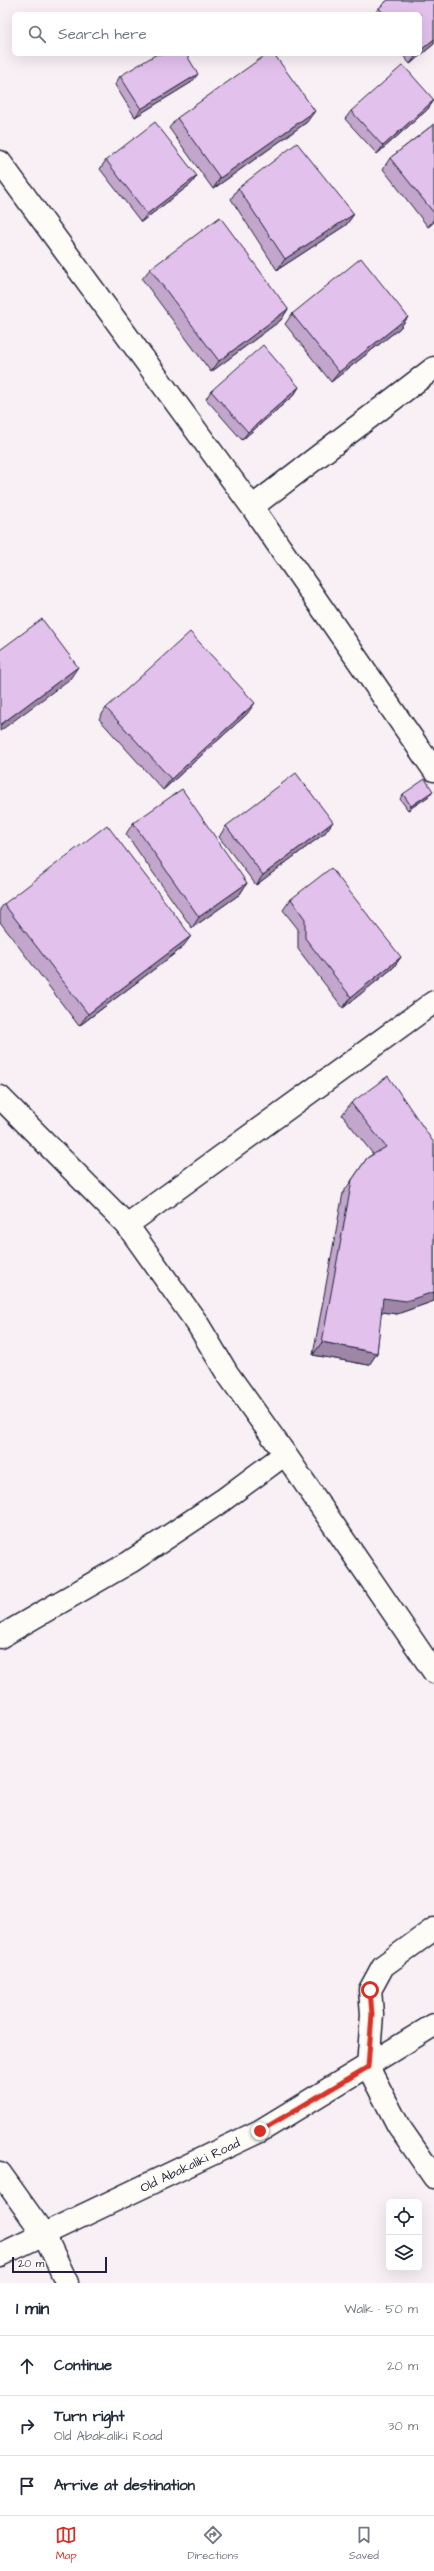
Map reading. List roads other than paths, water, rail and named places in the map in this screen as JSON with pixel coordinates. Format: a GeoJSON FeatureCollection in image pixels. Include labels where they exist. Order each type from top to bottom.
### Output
{"type":"FeatureCollection","features":[{"type":"Feature","properties":{"kind":"street"},"geometry":{"type":"LineString","coordinates":[[0,162],[252,507],[434,770]]}},
{"type":"Feature","properties":{"kind":"street"},"geometry":{"type":"LineString","coordinates":[[252,507],[434,368]]}},
{"type":"Feature","properties":{"kind":"street"},"geometry":{"type":"LineString","coordinates":[[126,1225],[434,1002]]}},
{"type":"Feature","properties":{"kind":"street"},"geometry":{"type":"LineString","coordinates":[[0,1097],[126,1225],[197,1323],[227,1373],[285,1454],[434,1672]]}},
{"type":"Feature","properties":{"kind":"street"},"geometry":{"type":"LineString","coordinates":[[0,1637],[130,1562],[223,1500],[285,1454]]}},
{"type":"Feature","properties":{"kind":"street"},"geometry":{"type":"LineString","coordinates":[[434,1929],[383,1966],[370,1990],[372,2014],[368,2067],[398,2125],[434,2177]]}},
{"type":"Feature","properties":{"kind":"street","name":"Old Abakaliki Road"},"geometry":{"type":"LineString","coordinates":[[0,2255],[45,2236],[260,2131],[368,2067],[434,2025]]}},
{"type":"Feature","properties":{"kind":"street"},"geometry":{"type":"LineString","coordinates":[[0,2173],[45,2236],[67,2283]]}}]}
